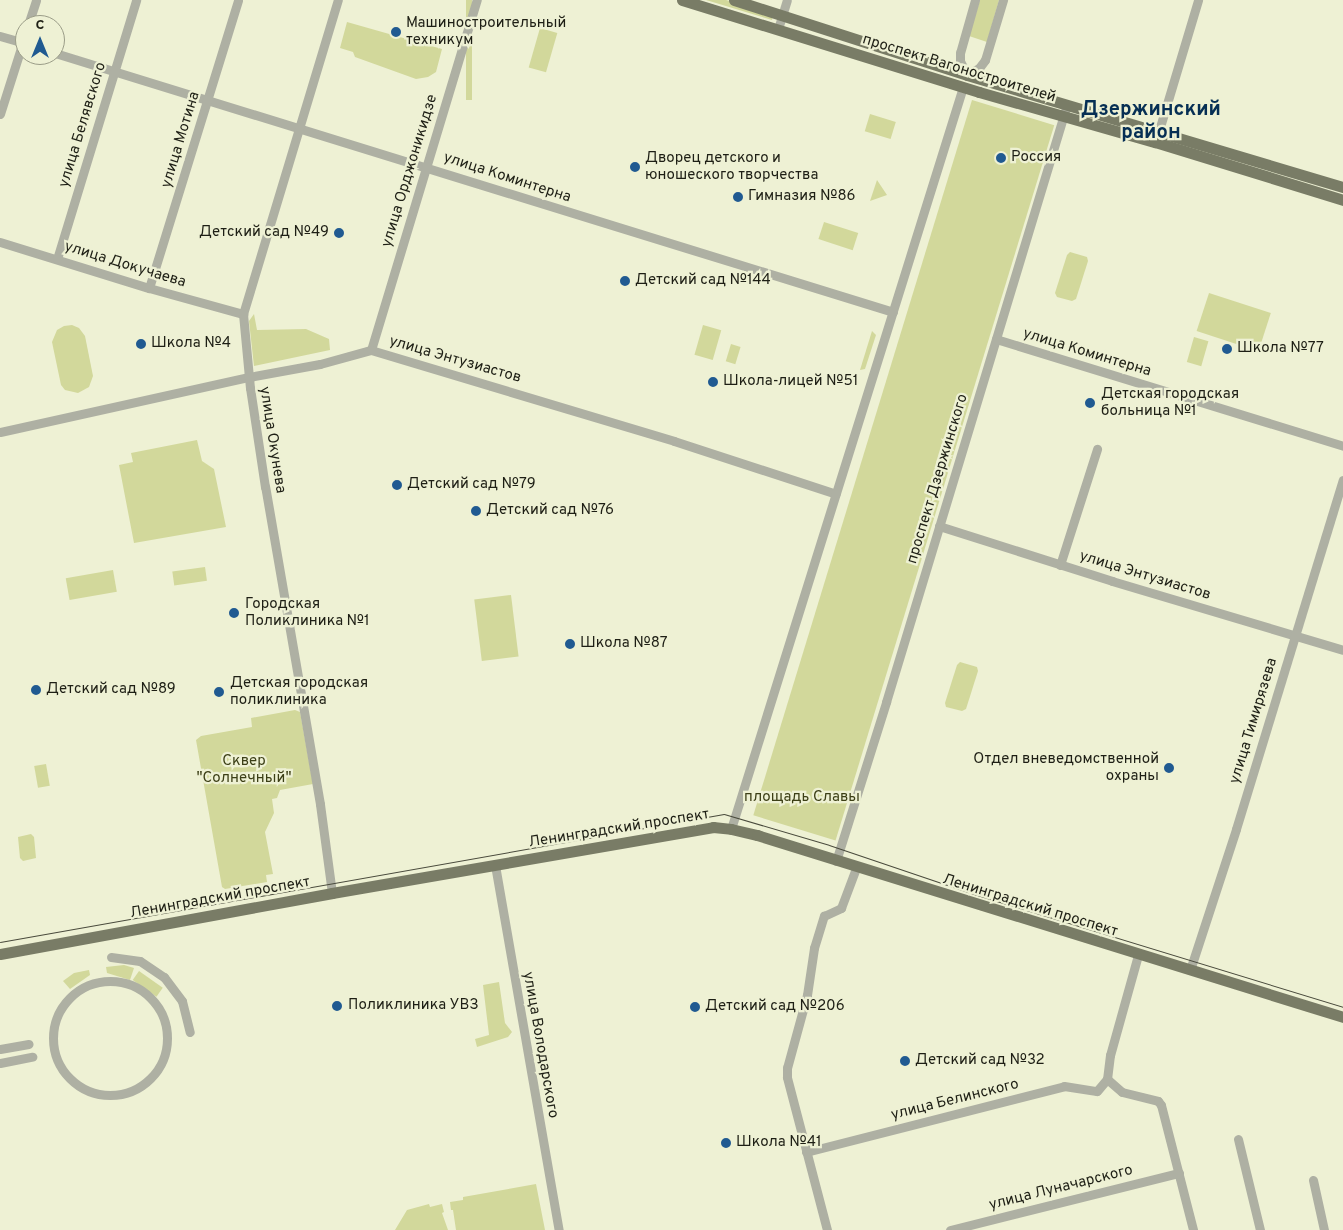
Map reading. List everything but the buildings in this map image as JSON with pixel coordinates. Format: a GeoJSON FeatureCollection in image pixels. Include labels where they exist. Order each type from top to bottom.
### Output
{"type":"FeatureCollection","features":[{"type":"Feature","properties":{"kind":"main road","name":"проспект Вагоностроителей"},"geometry":{"type":"LineString","coordinates":[[682,0],[1064,117],[1157,136],[1343,187]]}},
{"type":"Feature","properties":{"kind":"main road","name":"проспект Вагоностроителей"},"geometry":{"type":"LineString","coordinates":[[734,0],[967,75],[1067,104],[1343,200]]}},
{"type":"Feature","properties":{"kind":"main road"},"geometry":{"type":"LineString","coordinates":[[963,87],[967,75]]}},
{"type":"Feature","properties":{"kind":"main road","name":"Ленинградский проспект"},"geometry":{"type":"LineString","coordinates":[[0,954],[332,893],[713,827],[732,828],[856,868],[1343,1017]]}},
{"type":"Feature","properties":{"kind":"street"},"geometry":{"type":"LineString","coordinates":[[31,15],[36,0]]}},
{"type":"Feature","properties":{"kind":"street","name":"улица Белявского"},"geometry":{"type":"LineString","coordinates":[[57,259],[136,0]]}},
{"type":"Feature","properties":{"kind":"street","name":"улица Мотина"},"geometry":{"type":"LineString","coordinates":[[149,288],[238,0]]}},
{"type":"Feature","properties":{"kind":"street","name":"улица Окунева"},"geometry":{"type":"LineString","coordinates":[[332,893],[320,804],[266,495],[248,377],[243,314],[338,0]]}},
{"type":"Feature","properties":{"kind":"street","name":"улица Орджоникидзе"},"geometry":{"type":"LineString","coordinates":[[371,350],[477,0]]}},
{"type":"Feature","properties":{"kind":"street"},"geometry":{"type":"LineString","coordinates":[[778,30],[787,0]]}},
{"type":"Feature","properties":{"kind":"street"},"geometry":{"type":"LineString","coordinates":[[975,0],[960,53],[960,61],[967,75],[979,68],[985,60],[1003,0]]}},
{"type":"Feature","properties":{"kind":"street"},"geometry":{"type":"LineString","coordinates":[[1157,136],[1198,0]]}},
{"type":"Feature","properties":{"kind":"street"},"geometry":{"type":"LineString","coordinates":[[0,36],[15,38]]}},
{"type":"Feature","properties":{"kind":"street","name":"улица Коминтерна"},"geometry":{"type":"LineString","coordinates":[[65,56],[426,166],[893,312]]}},
{"type":"Feature","properties":{"kind":"street"},"geometry":{"type":"LineString","coordinates":[[0,114],[16,65]]}},
{"type":"Feature","properties":{"kind":"street"},"geometry":{"type":"LineString","coordinates":[[732,828],[963,87]]}},
{"type":"Feature","properties":{"kind":"street","name":"проспект Дзержинского"},"geometry":{"type":"LineString","coordinates":[[836,861],[1067,104]]}},
{"type":"Feature","properties":{"kind":"street","name":"улица Докучаева"},"geometry":{"type":"LineString","coordinates":[[0,242],[149,288],[243,314]]}},
{"type":"Feature","properties":{"kind":"street","name":"улица Коминтерна"},"geometry":{"type":"LineString","coordinates":[[996,339],[1343,446]]}},
{"type":"Feature","properties":{"kind":"street","name":"улица Энтузиастов"},"geometry":{"type":"LineString","coordinates":[[0,432],[248,377],[320,364],[371,350],[674,441],[836,494]]}},
{"type":"Feature","properties":{"kind":"street"},"geometry":{"type":"LineString","coordinates":[[1060,565],[1097,449]]}},
{"type":"Feature","properties":{"kind":"street","name":"улица Тимирязева"},"geometry":{"type":"LineString","coordinates":[[1190,970],[1343,480]]}},
{"type":"Feature","properties":{"kind":"street","name":"улица Энтузиастов"},"geometry":{"type":"LineString","coordinates":[[939,526],[1060,565],[1343,650]]}},
{"type":"Feature","properties":{"kind":"street","name":"улица Володарского"},"geometry":{"type":"LineString","coordinates":[[495,865],[559,1230]]}},
{"type":"Feature","properties":{"kind":"street"},"geometry":{"type":"LineString","coordinates":[[827,1230],[787,1077],[788,1062],[807,995],[813,953],[824,916],[841,908],[856,868]]}},
{"type":"Feature","properties":{"kind":"street"},"geometry":{"type":"LineString","coordinates":[[1138,955],[1110,1055],[1108,1079],[1122,1092],[1158,1101],[1193,1230]]}},
{"type":"Feature","properties":{"kind":"street"},"geometry":{"type":"LineString","coordinates":[[112,957],[140,962],[164,977],[182,1001],[190,1032]]}},
{"type":"Feature","properties":{"kind":"street"},"geometry":{"type":"LineString","coordinates":[[108,981],[130,985],[153,1000],[162,1014],[167,1035],[166,1049],[162,1062],[148,1081],[128,1092],[108,1095],[90,1091],[71,1080],[58,1061],[52,1040],[56,1017],[71,994],[90,984],[108,981]]}},
{"type":"Feature","properties":{"kind":"street"},"geometry":{"type":"LineString","coordinates":[[0,1049],[30,1044]]}},
{"type":"Feature","properties":{"kind":"street"},"geometry":{"type":"LineString","coordinates":[[0,1063],[32,1057]]}},
{"type":"Feature","properties":{"kind":"street","name":"улица Белинского"},"geometry":{"type":"LineString","coordinates":[[806,1152],[1064,1086],[1097,1091],[1108,1079]]}},
{"type":"Feature","properties":{"kind":"street"},"geometry":{"type":"LineString","coordinates":[[1238,1139],[1260,1230]]}},
{"type":"Feature","properties":{"kind":"street","name":"улица Луначарского"},"geometry":{"type":"LineString","coordinates":[[950,1230],[1179,1173]]}},
{"type":"Feature","properties":{"kind":"street"},"geometry":{"type":"LineString","coordinates":[[1313,1180],[1324,1230]]}},
{"type":"Feature","properties":{"kind":"green space"},"geometry":{"type":"Polygon","coordinates":[[[466,0],[472,0],[472,100],[466,100],[466,0]]]}},
{"type":"Feature","properties":{"kind":"green space"},"geometry":{"type":"Polygon","coordinates":[[[706,0],[726,0],[773,14],[772,20],[706,0]]]}},
{"type":"Feature","properties":{"kind":"green space"},"geometry":{"type":"Polygon","coordinates":[[[980,0],[999,0],[987,42],[969,36],[980,0]]]}},
{"type":"Feature","properties":{"kind":"green space"},"geometry":{"type":"Polygon","coordinates":[[[347,22],[442,49],[436,72],[428,77],[416,79],[355,57],[353,52],[340,48],[347,22]]]}},
{"type":"Feature","properties":{"kind":"green space"},"geometry":{"type":"Polygon","coordinates":[[[540,28],[557,33],[546,72],[529,67],[540,28]]]}},
{"type":"Feature","properties":{"kind":"green space","name":"площадь Славы"},"geometry":{"type":"Polygon","coordinates":[[[972,100],[1054,125],[836,840],[753,815],[972,100]]]}},
{"type":"Feature","properties":{"kind":"green space"},"geometry":{"type":"Polygon","coordinates":[[[870,114],[896,122],[891,139],[865,131],[870,114]]]}},
{"type":"Feature","properties":{"kind":"green space"},"geometry":{"type":"Polygon","coordinates":[[[877,180],[887,195],[870,201],[877,180]]]}},
{"type":"Feature","properties":{"kind":"green space"},"geometry":{"type":"Polygon","coordinates":[[[824,222],[858,233],[853,250],[818,239],[824,222]]]}},
{"type":"Feature","properties":{"kind":"green space"},"geometry":{"type":"Polygon","coordinates":[[[1070,252],[1087,257],[1088,261],[1076,299],[1072,301],[1057,297],[1055,293],[1067,255],[1070,252]]]}},
{"type":"Feature","properties":{"kind":"green space"},"geometry":{"type":"Polygon","coordinates":[[[1209,293],[1271,313],[1258,351],[1197,331],[1209,293]]]}},
{"type":"Feature","properties":{"kind":"green space"},"geometry":{"type":"Polygon","coordinates":[[[254,314],[257,330],[306,329],[329,339],[330,350],[254,366],[249,321],[254,314]]]}},
{"type":"Feature","properties":{"kind":"green space"},"geometry":{"type":"Polygon","coordinates":[[[72,325],[79,328],[85,336],[93,376],[89,387],[78,393],[65,390],[61,385],[52,342],[57,330],[64,326],[72,325]]]}},
{"type":"Feature","properties":{"kind":"green space"},"geometry":{"type":"Polygon","coordinates":[[[703,325],[721,330],[713,360],[694,355],[703,325]]]}},
{"type":"Feature","properties":{"kind":"green space"},"geometry":{"type":"Polygon","coordinates":[[[872,331],[876,335],[865,369],[860,370],[872,331]]]}},
{"type":"Feature","properties":{"kind":"green space"},"geometry":{"type":"Polygon","coordinates":[[[1194,337],[1208,341],[1201,366],[1187,362],[1194,337]]]}},
{"type":"Feature","properties":{"kind":"green space"},"geometry":{"type":"Polygon","coordinates":[[[731,344],[741,347],[735,364],[726,361],[731,344]]]}},
{"type":"Feature","properties":{"kind":"green space"},"geometry":{"type":"Polygon","coordinates":[[[197,440],[202,461],[214,469],[226,527],[134,543],[119,465],[133,462],[131,453],[197,440]]]}},
{"type":"Feature","properties":{"kind":"green space"},"geometry":{"type":"Polygon","coordinates":[[[205,567],[207,581],[174,585],[172,572],[205,567]]]}},
{"type":"Feature","properties":{"kind":"green space"},"geometry":{"type":"Polygon","coordinates":[[[113,570],[117,592],[70,600],[66,578],[113,570]]]}},
{"type":"Feature","properties":{"kind":"green space"},"geometry":{"type":"Polygon","coordinates":[[[511,595],[519,657],[482,661],[474,600],[511,595]]]}},
{"type":"Feature","properties":{"kind":"green space"},"geometry":{"type":"Polygon","coordinates":[[[960,662],[977,667],[978,671],[966,709],[962,711],[946,707],[945,703],[957,665],[960,662]]]}},
{"type":"Feature","properties":{"kind":"green space","name":"Сквер \"Солнечный\""},"geometry":{"type":"Polygon","coordinates":[[[295,710],[300,712],[313,784],[280,790],[277,798],[272,799],[274,813],[265,832],[273,874],[266,875],[267,882],[225,889],[222,887],[196,740],[201,736],[252,727],[251,718],[295,710]]]}},
{"type":"Feature","properties":{"kind":"green space"},"geometry":{"type":"Polygon","coordinates":[[[46,764],[50,786],[38,788],[34,766],[46,764]]]}},
{"type":"Feature","properties":{"kind":"green space"},"geometry":{"type":"Polygon","coordinates":[[[31,834],[34,837],[36,858],[23,861],[20,858],[18,837],[31,834]]]}},
{"type":"Feature","properties":{"kind":"green space"},"geometry":{"type":"Polygon","coordinates":[[[124,965],[134,968],[130,980],[107,973],[106,967],[124,965]]]}},
{"type":"Feature","properties":{"kind":"green space"},"geometry":{"type":"Polygon","coordinates":[[[89,970],[90,975],[70,989],[63,981],[74,973],[89,970]]]}},
{"type":"Feature","properties":{"kind":"green space"},"geometry":{"type":"Polygon","coordinates":[[[139,971],[163,988],[156,997],[133,980],[139,971]]]}},
{"type":"Feature","properties":{"kind":"green space"},"geometry":{"type":"Polygon","coordinates":[[[499,982],[505,1023],[512,1032],[508,1037],[477,1047],[475,1039],[489,1035],[483,985],[499,982]]]}},
{"type":"Feature","properties":{"kind":"green space"},"geometry":{"type":"Polygon","coordinates":[[[536,1184],[545,1230],[456,1230],[450,1202],[463,1200],[463,1197],[536,1184]]]}},
{"type":"Feature","properties":{"kind":"green space"},"geometry":{"type":"Polygon","coordinates":[[[429,1204],[430,1207],[442,1204],[444,1212],[442,1213],[448,1230],[395,1230],[407,1210],[429,1204]]]}},
{"type":"Feature","properties":{"kind":"tram line"},"geometry":{"type":"LineString","coordinates":[[0,942],[724,814],[829,845],[977,895],[1343,1007]]}},
{"type":"Feature","properties":{"kind":"place","name":"Машиностроительный техникум"},"geometry":{"type":"Point","coordinates":[396,32]}},
{"type":"Feature","properties":{"kind":"place","name":"Россия"},"geometry":{"type":"Point","coordinates":[1001,158]}},
{"type":"Feature","properties":{"kind":"place","name":"Дворец детского и юношеского творчества"},"geometry":{"type":"Point","coordinates":[635,167]}},
{"type":"Feature","properties":{"kind":"place","name":"Гимназия №86"},"geometry":{"type":"Point","coordinates":[738,197]}},
{"type":"Feature","properties":{"kind":"place","name":"Детский сад №49"},"geometry":{"type":"Point","coordinates":[339,233]}},
{"type":"Feature","properties":{"kind":"place","name":"Детский сад №144"},"geometry":{"type":"Point","coordinates":[625,281]}},
{"type":"Feature","properties":{"kind":"place","name":"Школа №4"},"geometry":{"type":"Point","coordinates":[141,344]}},
{"type":"Feature","properties":{"kind":"place","name":"Школа №77"},"geometry":{"type":"Point","coordinates":[1227,349]}},
{"type":"Feature","properties":{"kind":"place","name":"Школа-лицей №51"},"geometry":{"type":"Point","coordinates":[713,382]}},
{"type":"Feature","properties":{"kind":"place","name":"Детская городская больница №1"},"geometry":{"type":"Point","coordinates":[1090,403]}},
{"type":"Feature","properties":{"kind":"place","name":"Детский сад №79"},"geometry":{"type":"Point","coordinates":[397,485]}},
{"type":"Feature","properties":{"kind":"place","name":"Детский сад №76"},"geometry":{"type":"Point","coordinates":[476,511]}},
{"type":"Feature","properties":{"kind":"place","name":"Городская Поликлиника №1"},"geometry":{"type":"Point","coordinates":[234,613]}},
{"type":"Feature","properties":{"kind":"place","name":"Школа №87"},"geometry":{"type":"Point","coordinates":[570,644]}},
{"type":"Feature","properties":{"kind":"place","name":"Детский сад №89"},"geometry":{"type":"Point","coordinates":[36,690]}},
{"type":"Feature","properties":{"kind":"place","name":"Детская городская поликлиника"},"geometry":{"type":"Point","coordinates":[219,692]}},
{"type":"Feature","properties":{"kind":"place","name":"Отдел вневедомственной охраны"},"geometry":{"type":"Point","coordinates":[1169,768]}},
{"type":"Feature","properties":{"kind":"place","name":"Поликлиника УВЗ"},"geometry":{"type":"Point","coordinates":[337,1006]}},
{"type":"Feature","properties":{"kind":"place","name":"Детский сад №206"},"geometry":{"type":"Point","coordinates":[695,1007]}},
{"type":"Feature","properties":{"kind":"place","name":"Детский сад №32"},"geometry":{"type":"Point","coordinates":[905,1061]}},
{"type":"Feature","properties":{"kind":"place","name":"Школа №41"},"geometry":{"type":"Point","coordinates":[726,1143]}},
{"type":"Feature","properties":{"kind":"district","name":"Дзержинский район"},"geometry":{"type":"Point","coordinates":[1151,122]}}]}
